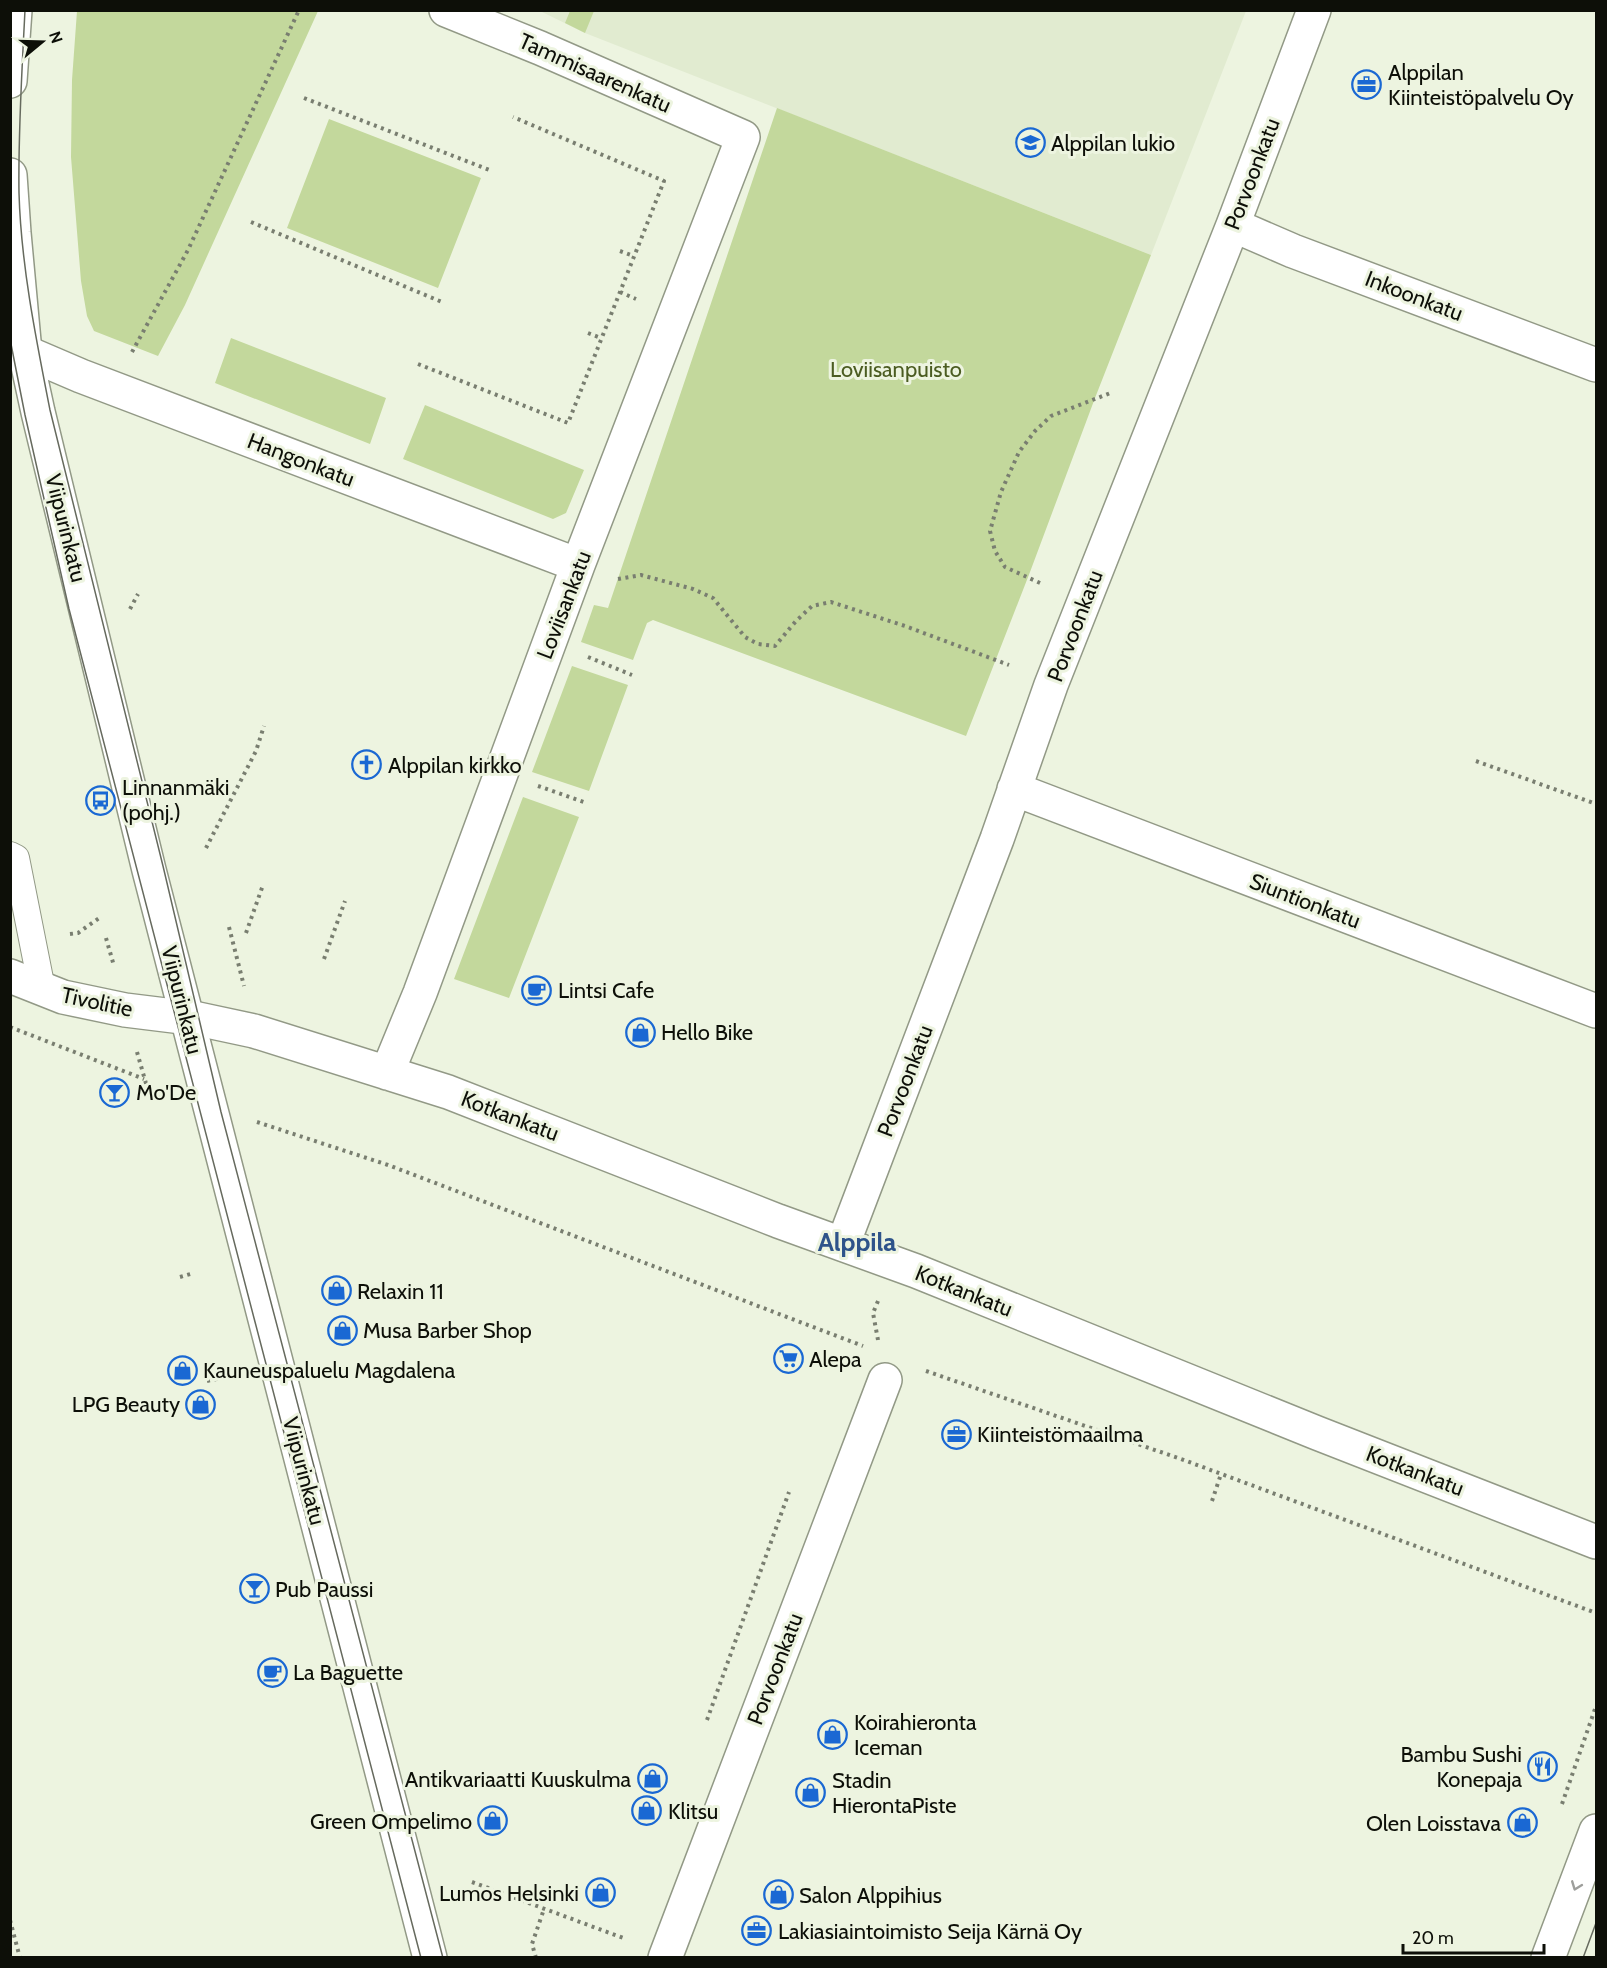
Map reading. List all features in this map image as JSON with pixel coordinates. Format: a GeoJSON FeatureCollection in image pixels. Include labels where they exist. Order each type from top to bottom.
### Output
{"type":"FeatureCollection","features":[{"type":"Feature","properties":{"kind":"street"},"geometry":{"type":"LineString","coordinates":[[10,81],[15,10]]}},
{"type":"Feature","properties":{"kind":"street","name":"Tammisaarenkatu"},"geometry":{"type":"LineString","coordinates":[[446,10],[540,48],[743,137]]}},
{"type":"Feature","properties":{"kind":"street","name":"Porvoonkatu"},"geometry":{"type":"LineString","coordinates":[[843,1244],[1051,685],[1233,225],[1314,10]]}},
{"type":"Feature","properties":{"kind":"street","name":"Loviisankatu"},"geometry":{"type":"LineString","coordinates":[[387,1073],[420,993],[578,565],[743,137]]}},
{"type":"Feature","properties":{"kind":"street","name":"Viipurinkatu"},"geometry":{"type":"LineString","coordinates":[[10,175],[18,353],[430,1958]]}},
{"type":"Feature","properties":{"kind":"street","name":"Inkoonkatu"},"geometry":{"type":"LineString","coordinates":[[1233,225],[1293,251],[1596,365]]}},
{"type":"Feature","properties":{"kind":"street","name":"Hangonkatu"},"geometry":{"type":"LineString","coordinates":[[18,353],[578,565]]}},
{"type":"Feature","properties":{"kind":"street","name":"Siuntionkatu"},"geometry":{"type":"LineString","coordinates":[[1014,789],[1596,1011]]}},
{"type":"Feature","properties":{"kind":"street","name":"Tivolitie"},"geometry":{"type":"LineString","coordinates":[[10,976],[63,997],[125,1010],[187,1017]]}},
{"type":"Feature","properties":{"kind":"street","name":"Kotkankatu"},"geometry":{"type":"LineString","coordinates":[[187,1017],[254,1031],[448,1092],[892,1263],[1596,1542]]}},
{"type":"Feature","properties":{"kind":"street","name":"Porvoonkatu"},"geometry":{"type":"LineString","coordinates":[[665,1958],[885,1380]]}},
{"type":"Feature","properties":{"kind":"street"},"geometry":{"type":"LineString","coordinates":[[1548,1958],[1596,1831]]}},
{"type":"Feature","properties":{"kind":"lane"},"geometry":{"type":"LineString","coordinates":[[10,855],[16,858],[42,989]]}},
{"type":"Feature","properties":{"kind":"path"},"geometry":{"type":"LineString","coordinates":[[128,359],[188,250],[299,10]]}},
{"type":"Feature","properties":{"kind":"path"},"geometry":{"type":"LineString","coordinates":[[304,98],[492,171]]}},
{"type":"Feature","properties":{"kind":"path"},"geometry":{"type":"LineString","coordinates":[[418,364],[568,423],[664,181],[513,117]]}},
{"type":"Feature","properties":{"kind":"path"},"geometry":{"type":"LineString","coordinates":[[251,222],[442,302]]}},
{"type":"Feature","properties":{"kind":"path"},"geometry":{"type":"LineString","coordinates":[[620,251],[634,256]]}},
{"type":"Feature","properties":{"kind":"path"},"geometry":{"type":"LineString","coordinates":[[588,333],[601,338]]}},
{"type":"Feature","properties":{"kind":"path"},"geometry":{"type":"LineString","coordinates":[[1040,583],[1005,567],[995,551],[990,531],[1001,492],[1018,452],[1051,416],[1113,392]]}},
{"type":"Feature","properties":{"kind":"path"},"geometry":{"type":"LineString","coordinates":[[642,575],[693,589],[713,598],[745,637],[758,644],[775,646],[812,606],[831,602],[905,626],[1009,665]]}},
{"type":"Feature","properties":{"kind":"path"},"geometry":{"type":"LineString","coordinates":[[127,613],[138,594]]}},
{"type":"Feature","properties":{"kind":"path"},"geometry":{"type":"LineString","coordinates":[[583,655],[632,675]]}},
{"type":"Feature","properties":{"kind":"path"},"geometry":{"type":"LineString","coordinates":[[206,848],[256,751],[264,726]]}},
{"type":"Feature","properties":{"kind":"path"},"geometry":{"type":"LineString","coordinates":[[1476,761],[1596,804]]}},
{"type":"Feature","properties":{"kind":"path"},"geometry":{"type":"LineString","coordinates":[[534,785],[584,802]]}},
{"type":"Feature","properties":{"kind":"path"},"geometry":{"type":"LineString","coordinates":[[246,933],[263,885]]}},
{"type":"Feature","properties":{"kind":"path"},"geometry":{"type":"LineString","coordinates":[[324,959],[345,902]]}},
{"type":"Feature","properties":{"kind":"path"},"geometry":{"type":"LineString","coordinates":[[229,927],[254,1031]]}},
{"type":"Feature","properties":{"kind":"path"},"geometry":{"type":"LineString","coordinates":[[10,1028],[144,1079]]}},
{"type":"Feature","properties":{"kind":"path"},"geometry":{"type":"LineString","coordinates":[[878,1342],[873,1313],[892,1263]]}},
{"type":"Feature","properties":{"kind":"path"},"geometry":{"type":"LineString","coordinates":[[180,1277],[194,1273]]}},
{"type":"Feature","properties":{"kind":"path"},"geometry":{"type":"LineString","coordinates":[[207,1381],[221,1378]]}},
{"type":"Feature","properties":{"kind":"path"},"geometry":{"type":"LineString","coordinates":[[1212,1501],[1221,1474]]}},
{"type":"Feature","properties":{"kind":"path"},"geometry":{"type":"LineString","coordinates":[[707,1720],[789,1492]]}},
{"type":"Feature","properties":{"kind":"path"},"geometry":{"type":"LineString","coordinates":[[472,1882],[626,1939]]}},
{"type":"Feature","properties":{"kind":"path"},"geometry":{"type":"LineString","coordinates":[[536,1958],[532,1944],[544,1909]]}},
{"type":"Feature","properties":{"kind":"path"},"geometry":{"type":"LineString","coordinates":[[10,1920],[20,1958]]}},
{"type":"Feature","properties":{"kind":"shaded area","name":"Alppilan lukio"},"geometry":{"type":"Polygon","coordinates":[[[540,11],[1246,11],[1151,255],[585,33],[540,11]]]}},
{"type":"Feature","properties":{"kind":"green space"},"geometry":{"type":"Polygon","coordinates":[[[77,11],[318,11],[185,305],[158,356],[94,331],[87,316],[81,281],[71,157],[72,80],[77,11]]]}},
{"type":"Feature","properties":{"kind":"green space"},"geometry":{"type":"Polygon","coordinates":[[[570,11],[594,11],[585,33],[565,23],[570,11]]]}},
{"type":"Feature","properties":{"kind":"green space","name":"Loviisanpuisto"},"geometry":{"type":"Polygon","coordinates":[[[777,108],[1151,255],[966,736],[653,620],[647,623],[633,660],[581,642],[594,605],[608,608],[777,108]]]}},
{"type":"Feature","properties":{"kind":"green space"},"geometry":{"type":"Polygon","coordinates":[[[329,119],[481,178],[438,288],[287,228],[329,119]]]}},
{"type":"Feature","properties":{"kind":"green space"},"geometry":{"type":"Polygon","coordinates":[[[231,338],[386,398],[370,444],[215,383],[231,338]]]}},
{"type":"Feature","properties":{"kind":"green space"},"geometry":{"type":"Polygon","coordinates":[[[425,405],[584,470],[566,513],[553,519],[403,459],[425,405]]]}},
{"type":"Feature","properties":{"kind":"green space"},"geometry":{"type":"Polygon","coordinates":[[[572,666],[628,685],[589,791],[532,772],[572,666]]]}},
{"type":"Feature","properties":{"kind":"green space"},"geometry":{"type":"Polygon","coordinates":[[[523,797],[579,817],[509,998],[454,979],[523,797]]]}},
{"type":"Feature","properties":{"kind":"tram line"},"geometry":{"type":"LineString","coordinates":[[25,10],[20,101],[20,220],[30,302],[50,410],[163,866],[221,1112],[443,1958]]}},
{"type":"Feature","properties":{"kind":"tram line"},"geometry":{"type":"LineString","coordinates":[[10,339],[69,609],[421,1958]]}},
{"type":"Feature","properties":{"kind":"tram line"},"geometry":{"type":"LineString","coordinates":[[1583,1958],[1596,1923]]}},
{"type":"Feature","properties":{"kind":"place","name":"Alppilan Kiinteistöpalvelu Oy"},"geometry":{"type":"Point","coordinates":[1367,85]}},
{"type":"Feature","properties":{"kind":"place","name":"Alppilan lukio"},"geometry":{"type":"Point","coordinates":[1030,143]}},
{"type":"Feature","properties":{"kind":"place","name":"Alppilan kirkko"},"geometry":{"type":"Point","coordinates":[367,765]}},
{"type":"Feature","properties":{"kind":"place","name":"Linnanmäki (pohj.)"},"geometry":{"type":"Point","coordinates":[101,800]}},
{"type":"Feature","properties":{"kind":"place","name":"Lintsi Cafe"},"geometry":{"type":"Point","coordinates":[537,990]}},
{"type":"Feature","properties":{"kind":"place","name":"Hello Bike"},"geometry":{"type":"Point","coordinates":[640,1032]}},
{"type":"Feature","properties":{"kind":"place","name":"Mo'De"},"geometry":{"type":"Point","coordinates":[115,1092]}},
{"type":"Feature","properties":{"kind":"place","name":"Relaxin 11"},"geometry":{"type":"Point","coordinates":[336,1291]}},
{"type":"Feature","properties":{"kind":"place","name":"Musa Barber Shop"},"geometry":{"type":"Point","coordinates":[342,1330]}},
{"type":"Feature","properties":{"kind":"place","name":"Alepa"},"geometry":{"type":"Point","coordinates":[788,1359]}},
{"type":"Feature","properties":{"kind":"place","name":"Kauneuspaluelu Magdalena"},"geometry":{"type":"Point","coordinates":[182,1370]}},
{"type":"Feature","properties":{"kind":"place","name":"LPG Beauty"},"geometry":{"type":"Point","coordinates":[201,1404]}},
{"type":"Feature","properties":{"kind":"place","name":"Kiinteistömaailma"},"geometry":{"type":"Point","coordinates":[956,1434]}},
{"type":"Feature","properties":{"kind":"place","name":"Pub Paussi"},"geometry":{"type":"Point","coordinates":[254,1589]}},
{"type":"Feature","properties":{"kind":"place","name":"La Baguette"},"geometry":{"type":"Point","coordinates":[272,1672]}},
{"type":"Feature","properties":{"kind":"place","name":"Koirahieronta Iceman"},"geometry":{"type":"Point","coordinates":[833,1735]}},
{"type":"Feature","properties":{"kind":"place","name":"Bambu Sushi Konepaja"},"geometry":{"type":"Point","coordinates":[1543,1767]}},
{"type":"Feature","properties":{"kind":"place","name":"Antikvariaatti Kuuskulma"},"geometry":{"type":"Point","coordinates":[652,1779]}},
{"type":"Feature","properties":{"kind":"place","name":"Stadin HierontaPiste"},"geometry":{"type":"Point","coordinates":[811,1793]}},
{"type":"Feature","properties":{"kind":"place","name":"Klitsu"},"geometry":{"type":"Point","coordinates":[647,1811]}},
{"type":"Feature","properties":{"kind":"place","name":"Green Ompelimo"},"geometry":{"type":"Point","coordinates":[493,1821]}},
{"type":"Feature","properties":{"kind":"place","name":"Olen Loisstava"},"geometry":{"type":"Point","coordinates":[1522,1823]}},
{"type":"Feature","properties":{"kind":"place","name":"Lumos Helsinki"},"geometry":{"type":"Point","coordinates":[600,1893]}},
{"type":"Feature","properties":{"kind":"place","name":"Salon Alppihius"},"geometry":{"type":"Point","coordinates":[778,1895]}},
{"type":"Feature","properties":{"kind":"place","name":"Lakiasiaintoimisto Seija Kärnä Oy"},"geometry":{"type":"Point","coordinates":[757,1931]}},
{"type":"Feature","properties":{"kind":"district","name":"Alppila"},"geometry":{"type":"Point","coordinates":[857,1242]}}]}
